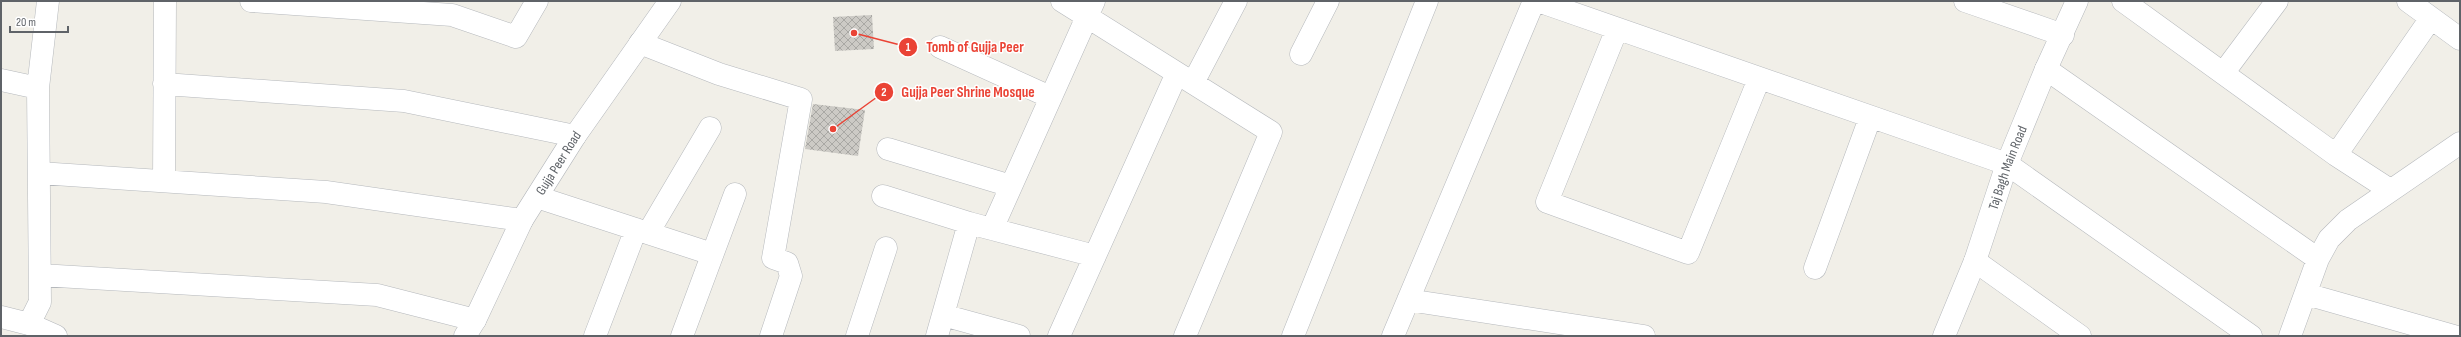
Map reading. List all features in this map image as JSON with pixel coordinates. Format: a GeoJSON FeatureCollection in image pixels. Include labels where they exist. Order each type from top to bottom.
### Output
{"type":"FeatureCollection","features":[{"type":"Feature","properties":{"kind":"street"},"geometry":{"type":"LineString","coordinates":[[29,324],[40,302],[38,88],[48,1]]}},
{"type":"Feature","properties":{"kind":"street"},"geometry":{"type":"LineString","coordinates":[[164,181],[165,1]]}},
{"type":"Feature","properties":{"kind":"street"},"geometry":{"type":"LineString","coordinates":[[251,1],[454,8],[516,37],[537,1]]}},
{"type":"Feature","properties":{"kind":"street","name":"Gujja Peer Road"},"geometry":{"type":"LineString","coordinates":[[470,328],[522,220],[575,136],[670,1]]}},
{"type":"Feature","properties":{"kind":"street"},"geometry":{"type":"LineString","coordinates":[[1062,1],[1090,8],[1185,78],[1271,132],[1185,336]]}},
{"type":"Feature","properties":{"kind":"street"},"geometry":{"type":"LineString","coordinates":[[1059,336],[1095,256],[1185,78],[1236,1]]}},
{"type":"Feature","properties":{"kind":"street"},"geometry":{"type":"LineString","coordinates":[[1301,54],[1328,1]]}},
{"type":"Feature","properties":{"kind":"street"},"geometry":{"type":"LineString","coordinates":[[1293,336],[1427,1]]}},
{"type":"Feature","properties":{"kind":"street"},"geometry":{"type":"LineString","coordinates":[[1393,336],[1534,1]]}},
{"type":"Feature","properties":{"kind":"street"},"geometry":{"type":"LineString","coordinates":[[1538,1],[1870,118],[2007,164],[2251,336]]}},
{"type":"Feature","properties":{"kind":"street"},"geometry":{"type":"LineString","coordinates":[[1965,1],[2063,34]]}},
{"type":"Feature","properties":{"kind":"street","name":"Taj Bagh Main Road"},"geometry":{"type":"LineString","coordinates":[[1944,336],[1975,261],[2007,164],[2046,69],[2077,1]]}},
{"type":"Feature","properties":{"kind":"street"},"geometry":{"type":"LineString","coordinates":[[2123,1],[2224,72],[2336,155],[2390,190]]}},
{"type":"Feature","properties":{"kind":"street"},"geometry":{"type":"LineString","coordinates":[[2224,72],[2277,1]]}},
{"type":"Feature","properties":{"kind":"street"},"geometry":{"type":"LineString","coordinates":[[2408,1],[2460,39]]}},
{"type":"Feature","properties":{"kind":"street"},"geometry":{"type":"LineString","coordinates":[[992,229],[1090,8]]}},
{"type":"Feature","properties":{"kind":"street"},"geometry":{"type":"LineString","coordinates":[[2336,155],[2431,18]]}},
{"type":"Feature","properties":{"kind":"street"},"geometry":{"type":"LineString","coordinates":[[1617,29],[1548,202],[1688,253],[1759,79]]}},
{"type":"Feature","properties":{"kind":"street"},"geometry":{"type":"LineString","coordinates":[[640,43],[719,74],[800,99],[773,258],[787,263],[791,276],[771,336]]}},
{"type":"Feature","properties":{"kind":"street"},"geometry":{"type":"LineString","coordinates":[[940,47],[1050,97]]}},
{"type":"Feature","properties":{"kind":"street"},"geometry":{"type":"LineString","coordinates":[[2046,69],[2318,259]]}},
{"type":"Feature","properties":{"kind":"street"},"geometry":{"type":"LineString","coordinates":[[1,80],[38,88]]}},
{"type":"Feature","properties":{"kind":"street"},"geometry":{"type":"LineString","coordinates":[[164,84],[404,101],[575,136]]}},
{"type":"Feature","properties":{"kind":"street"},"geometry":{"type":"LineString","coordinates":[[1815,268],[1870,118]]}},
{"type":"Feature","properties":{"kind":"street"},"geometry":{"type":"LineString","coordinates":[[595,336],[642,231],[710,128]]}},
{"type":"Feature","properties":{"kind":"street"},"geometry":{"type":"LineString","coordinates":[[2290,336],[2318,259],[2328,239],[2390,190],[2460,143]]}},
{"type":"Feature","properties":{"kind":"street"},"geometry":{"type":"LineString","coordinates":[[888,150],[1011,186]]}},
{"type":"Feature","properties":{"kind":"street"},"geometry":{"type":"LineString","coordinates":[[39,173],[326,192],[522,220]]}},
{"type":"Feature","properties":{"kind":"street"},"geometry":{"type":"LineString","coordinates":[[682,336],[734,194]]}},
{"type":"Feature","properties":{"kind":"street"},"geometry":{"type":"LineString","coordinates":[[883,196],[969,223],[1095,256]]}},
{"type":"Feature","properties":{"kind":"street"},"geometry":{"type":"LineString","coordinates":[[537,197],[712,254]]}},
{"type":"Feature","properties":{"kind":"street"},"geometry":{"type":"LineString","coordinates":[[936,336],[969,223]]}},
{"type":"Feature","properties":{"kind":"street"},"geometry":{"type":"LineString","coordinates":[[858,336],[886,248]]}},
{"type":"Feature","properties":{"kind":"street"},"geometry":{"type":"LineString","coordinates":[[1975,261],[2080,336]]}},
{"type":"Feature","properties":{"kind":"street"},"geometry":{"type":"LineString","coordinates":[[40,275],[377,295],[470,328]]}},
{"type":"Feature","properties":{"kind":"street"},"geometry":{"type":"LineString","coordinates":[[2306,294],[2454,336]]}},
{"type":"Feature","properties":{"kind":"street"},"geometry":{"type":"LineString","coordinates":[[1408,300],[1644,336]]}},
{"type":"Feature","properties":{"kind":"street"},"geometry":{"type":"LineString","coordinates":[[943,315],[1019,336]]}},
{"type":"Feature","properties":{"kind":"street"},"geometry":{"type":"LineString","coordinates":[[1,317],[29,324],[56,336]]}},
{"type":"Feature","properties":{"kind":"building"},"geometry":{"type":"Polygon","coordinates":[[[872,15],[874,49],[835,51],[833,17],[872,15]]]}},
{"type":"Feature","properties":{"kind":"building"},"geometry":{"type":"Polygon","coordinates":[[[813,104],[865,110],[858,156],[805,149],[813,104]]]}},
{"type":"Feature","properties":{"kind":"place","name":"Tomb of Gujja Peer"},"geometry":{"type":"Point","coordinates":[854,33]}},
{"type":"Feature","properties":{"kind":"place","name":"Gujja Peer Shrine Mosque"},"geometry":{"type":"Point","coordinates":[833,129]}}]}
